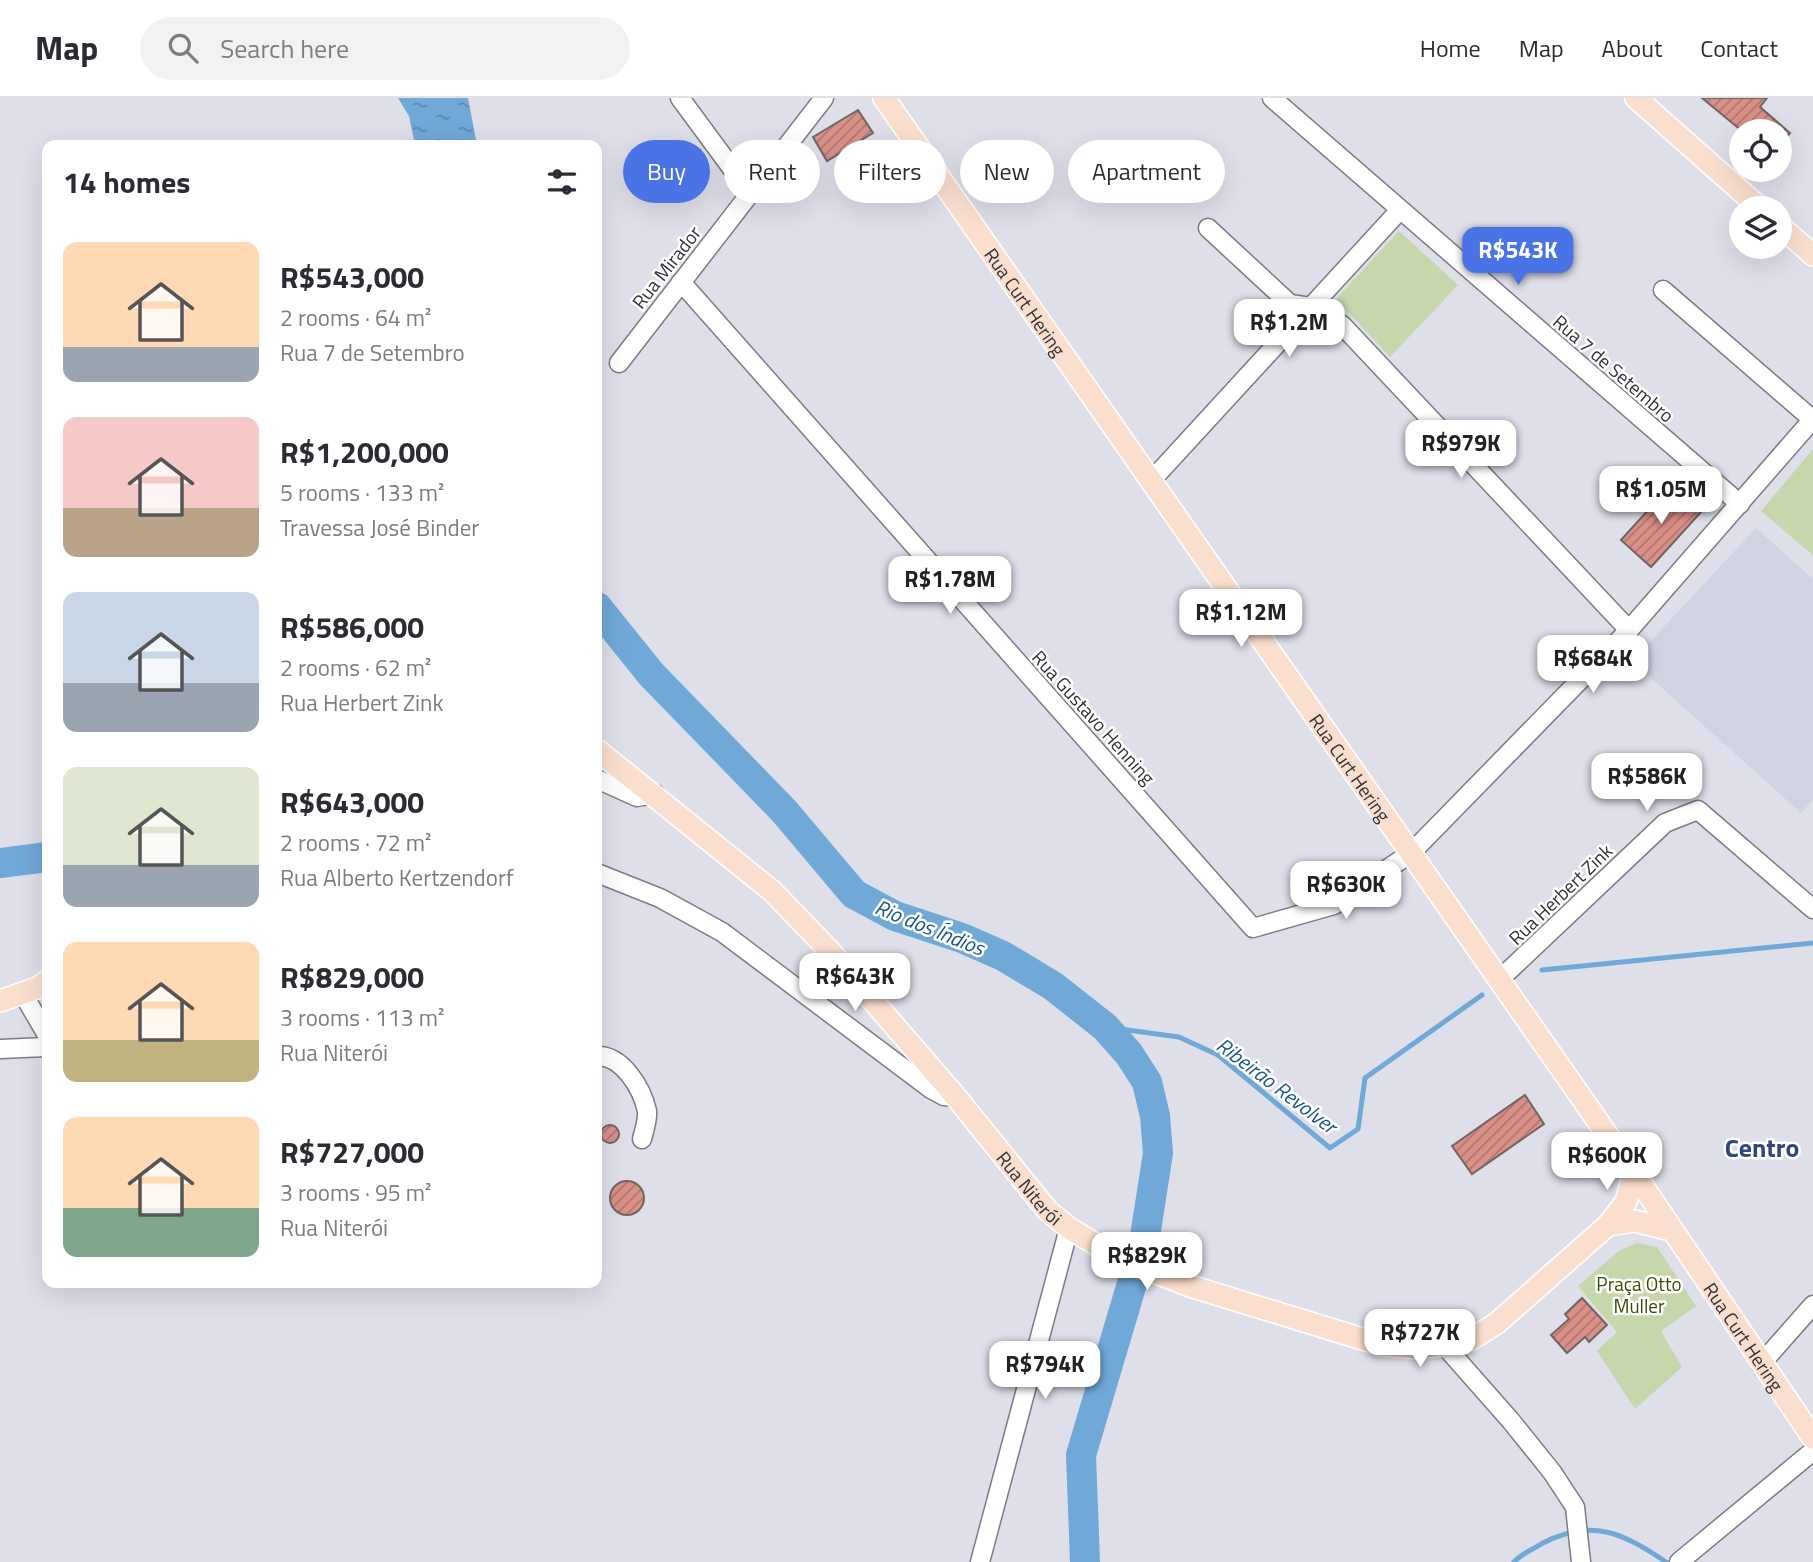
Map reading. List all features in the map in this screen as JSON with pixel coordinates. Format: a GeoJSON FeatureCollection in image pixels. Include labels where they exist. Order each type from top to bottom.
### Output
{"type":"FeatureCollection","features":[{"type":"Feature","properties":{"kind":"main road","name":"Rua Curt Hering"},"geometry":{"type":"LineString","coordinates":[[884,98],[1634,1173],[1813,1438]]}},
{"type":"Feature","properties":{"kind":"main road"},"geometry":{"type":"LineString","coordinates":[[1636,98],[1746,196]]}},
{"type":"Feature","properties":{"kind":"main road"},"geometry":{"type":"LineString","coordinates":[[1792,237],[1813,255]]}},
{"type":"Feature","properties":{"kind":"main road","name":"Rua Niterói"},"geometry":{"type":"LineString","coordinates":[[602,754],[655,794],[780,899],[956,1097],[1048,1211],[1069,1228],[1118,1258],[1190,1286],[1382,1345],[1417,1348],[1444,1345],[1472,1339],[1497,1323],[1608,1225],[1626,1202],[1634,1173]]}},
{"type":"Feature","properties":{"kind":"main road"},"geometry":{"type":"LineString","coordinates":[[0,1002],[42,984]]}},
{"type":"Feature","properties":{"kind":"main road"},"geometry":{"type":"LineString","coordinates":[[1608,1225],[1635,1221],[1671,1230]]}},
{"type":"Feature","properties":{"kind":"street"},"geometry":{"type":"LineString","coordinates":[[680,98],[724,158]]}},
{"type":"Feature","properties":{"kind":"street","name":"Rua Mirador"},"geometry":{"type":"LineString","coordinates":[[792,140],[824,98]]}},
{"type":"Feature","properties":{"kind":"street","name":"Rua 7 de Setembro"},"geometry":{"type":"LineString","coordinates":[[1272,98],[1740,505]]}},
{"type":"Feature","properties":{"kind":"street","name":"Rua Mirador"},"geometry":{"type":"LineString","coordinates":[[618,363],[743,203]]}},
{"type":"Feature","properties":{"kind":"street"},"geometry":{"type":"LineString","coordinates":[[1151,481],[1399,211]]}},
{"type":"Feature","properties":{"kind":"street"},"geometry":{"type":"LineString","coordinates":[[1208,228],[1290,304],[1311,307],[1342,325],[1629,631]]}},
{"type":"Feature","properties":{"kind":"street","name":"Rua Gustavo Henning"},"geometry":{"type":"LineString","coordinates":[[681,282],[1253,928],[1335,905],[1411,853]]}},
{"type":"Feature","properties":{"kind":"street"},"geometry":{"type":"LineString","coordinates":[[1411,853],[1629,631],[1813,419],[1663,290]]}},
{"type":"Feature","properties":{"kind":"street"},"geometry":{"type":"LineString","coordinates":[[602,781],[637,797],[655,794]]}},
{"type":"Feature","properties":{"kind":"street","name":"Rua Herbert Zink"},"geometry":{"type":"LineString","coordinates":[[1499,980],[1665,823],[1698,810],[1813,909]]}},
{"type":"Feature","properties":{"kind":"street"},"geometry":{"type":"LineString","coordinates":[[602,875],[660,898],[722,932],[931,1089],[944,1096],[956,1097]]}},
{"type":"Feature","properties":{"kind":"street"},"geometry":{"type":"LineString","coordinates":[[23,994],[42,1026]]}},
{"type":"Feature","properties":{"kind":"street"},"geometry":{"type":"LineString","coordinates":[[0,1049],[42,1047]]}},
{"type":"Feature","properties":{"kind":"street"},"geometry":{"type":"LineString","coordinates":[[602,1055],[621,1065],[639,1090],[647,1114],[642,1139]]}},
{"type":"Feature","properties":{"kind":"street"},"geometry":{"type":"LineString","coordinates":[[980,1562],[1069,1228]]}},
{"type":"Feature","properties":{"kind":"street"},"geometry":{"type":"LineString","coordinates":[[1761,1364],[1813,1305]]}},
{"type":"Feature","properties":{"kind":"street"},"geometry":{"type":"LineString","coordinates":[[1444,1345],[1511,1421],[1575,1507],[1581,1556]]}},
{"type":"Feature","properties":{"kind":"street"},"geometry":{"type":"LineString","coordinates":[[1682,1558],[1813,1451]]}},
{"type":"Feature","properties":{"kind":"shaded area"},"geometry":{"type":"Polygon","coordinates":[[[1756,528],[1813,579],[1813,800],[1801,813],[1632,661],[1756,528]]]}},
{"type":"Feature","properties":{"kind":"green space"},"geometry":{"type":"Polygon","coordinates":[[[1399,231],[1458,285],[1390,357],[1336,299],[1399,231]]]}},
{"type":"Feature","properties":{"kind":"green space"},"geometry":{"type":"Polygon","coordinates":[[[1813,449],[1813,555],[1761,511],[1813,449]]]}},
{"type":"Feature","properties":{"kind":"green space","name":"Praça Otto Muller"},"geometry":{"type":"Polygon","coordinates":[[[1637,1243],[1657,1247],[1696,1306],[1661,1331],[1682,1367],[1635,1409],[1597,1351],[1617,1332],[1578,1286],[1620,1250],[1637,1243]]]}},
{"type":"Feature","properties":{"kind":"water"},"geometry":{"type":"Polygon","coordinates":[[[398,98],[468,98],[476,140],[414,140],[409,116],[398,98]]]}},
{"type":"Feature","properties":{"kind":"building"},"geometry":{"type":"Polygon","coordinates":[[[1702,98],[1767,98],[1760,107],[1774,119],[1729,119],[1702,98]]]}},
{"type":"Feature","properties":{"kind":"building"},"geometry":{"type":"Polygon","coordinates":[[[858,110],[873,133],[862,140],[834,140],[834,157],[827,161],[820,149],[820,140],[813,137],[858,110]]]}},
{"type":"Feature","properties":{"kind":"building"},"geometry":{"type":"Polygon","coordinates":[[[1671,485],[1701,512],[1651,567],[1621,540],[1671,485]]]}},
{"type":"Feature","properties":{"kind":"building"},"geometry":{"type":"Polygon","coordinates":[[[1525,1095],[1544,1124],[1472,1174],[1452,1146],[1525,1095]]]}},
{"type":"Feature","properties":{"kind":"building"},"geometry":{"type":"Polygon","coordinates":[[[606,1125],[614,1125],[619,1130],[619,1138],[614,1143],[606,1143],[602,1140],[602,1128],[606,1125]]]}},
{"type":"Feature","properties":{"kind":"building"},"geometry":{"type":"Polygon","coordinates":[[[627,1181],[639,1186],[644,1198],[639,1210],[627,1215],[615,1210],[610,1198],[615,1186],[627,1181]]]}},
{"type":"Feature","properties":{"kind":"building"},"geometry":{"type":"Polygon","coordinates":[[[1582,1298],[1607,1325],[1589,1342],[1585,1337],[1567,1353],[1551,1335],[1569,1319],[1565,1314],[1582,1298]]]}},
{"type":"Feature","properties":{"kind":"waterway","name":"Rio dos Índios"},"geometry":{"type":"LineString","coordinates":[[602,613],[651,674],[784,811],[854,894],[895,916],[962,938],[1003,956],[1053,986],[1105,1027],[1129,1054],[1147,1082],[1155,1116],[1158,1153],[1144,1243],[1081,1455],[1085,1562]]}},
{"type":"Feature","properties":{"kind":"waterway"},"geometry":{"type":"LineString","coordinates":[[0,863],[42,858]]}},
{"type":"Feature","properties":{"kind":"waterway","name":"Ribeirão Revolver"},"geometry":{"type":"LineString","coordinates":[[1542,970],[1813,943]]}},
{"type":"Feature","properties":{"kind":"waterway","name":"Ribeirão Revolver"},"geometry":{"type":"LineString","coordinates":[[1105,1027],[1179,1037],[1218,1055],[1330,1148],[1358,1129],[1365,1078],[1482,995]]}},
{"type":"Feature","properties":{"kind":"waterway"},"geometry":{"type":"LineString","coordinates":[[1514,1562],[1527,1552],[1559,1536],[1591,1530],[1621,1536],[1666,1562]]}},
{"type":"Feature","properties":{"kind":"district","name":"Centro"},"geometry":{"type":"Point","coordinates":[1762,1147]}}]}
